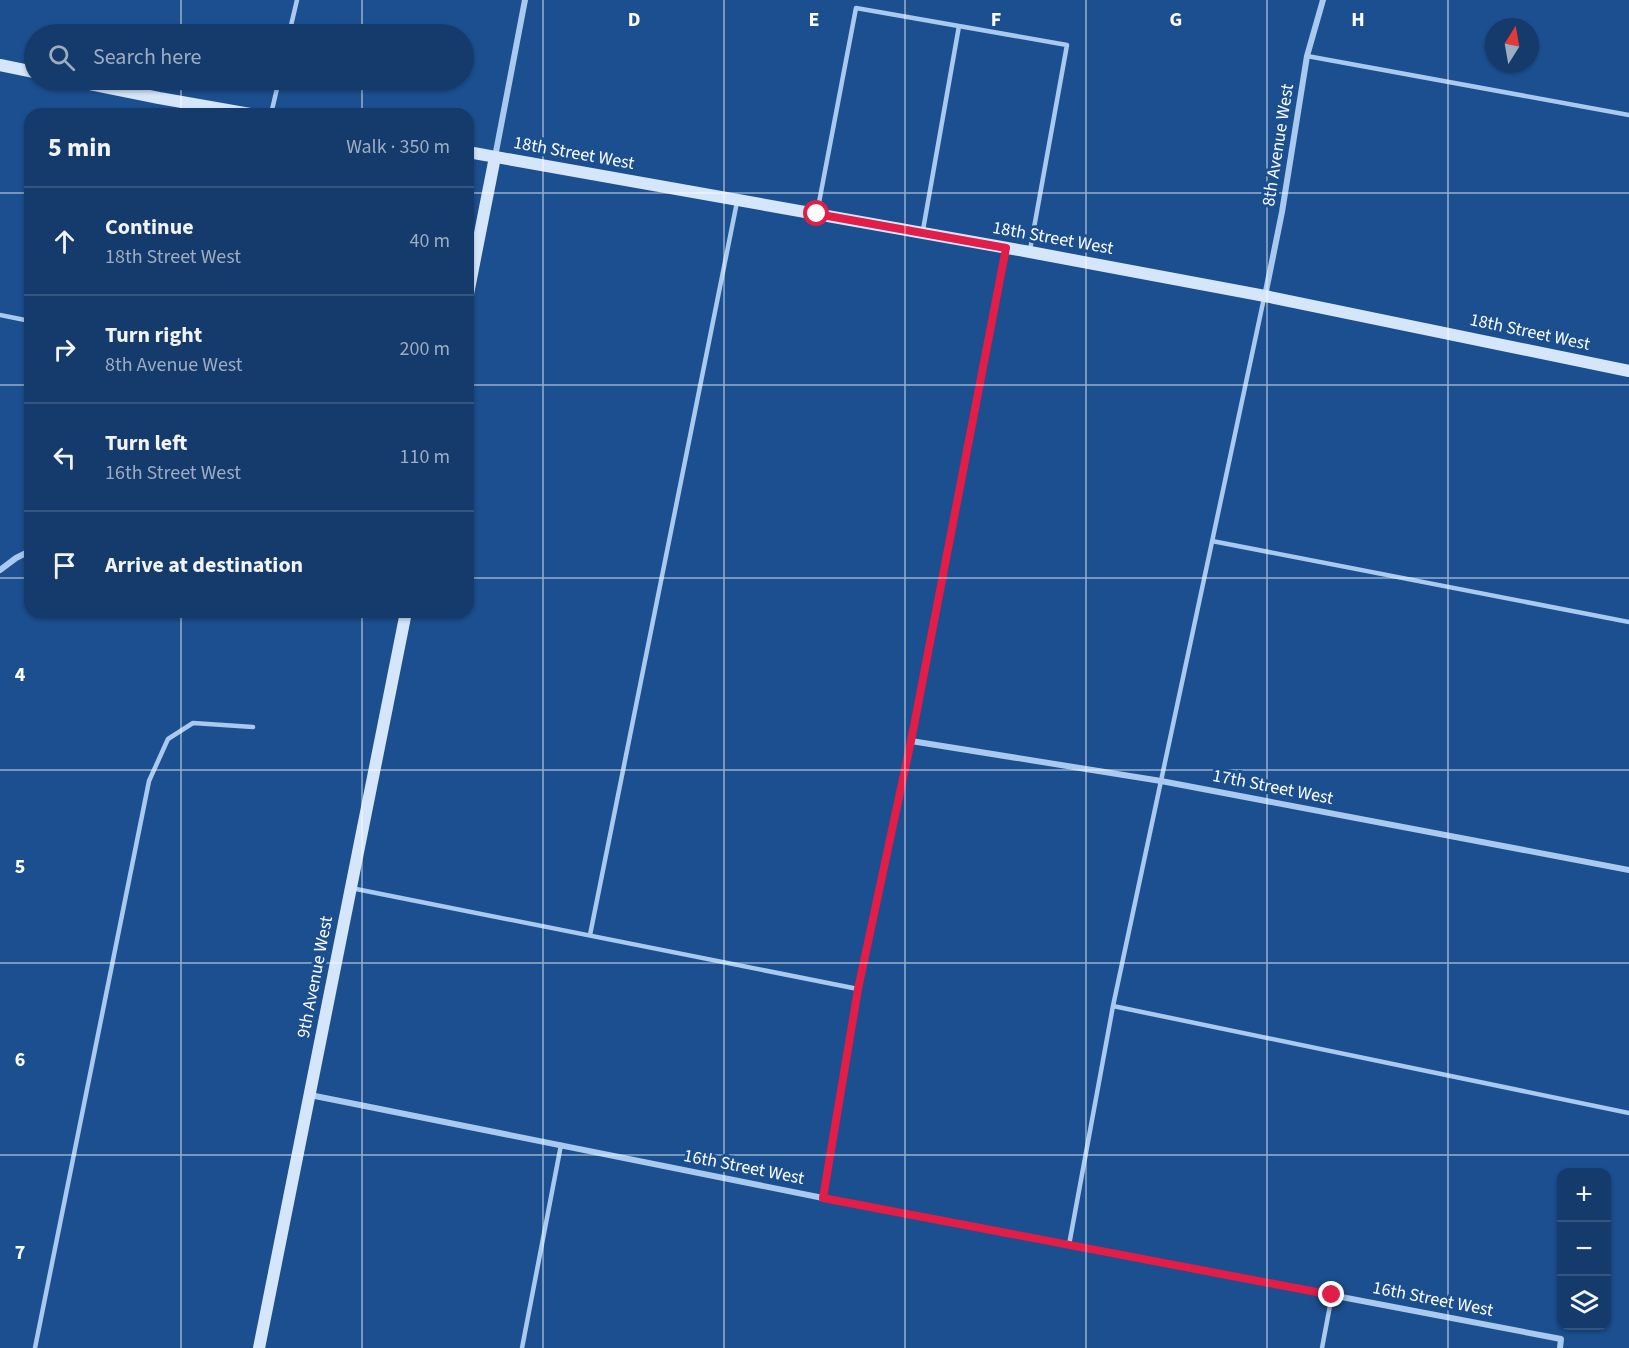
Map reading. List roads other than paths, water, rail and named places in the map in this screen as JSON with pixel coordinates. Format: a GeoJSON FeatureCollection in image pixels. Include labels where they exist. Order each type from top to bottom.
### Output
{"type":"FeatureCollection","features":[{"type":"Feature","properties":{"kind":"street"},"geometry":{"type":"LineString","coordinates":[[474,264],[525,0]]}},
{"type":"Feature","properties":{"kind":"street","name":"8th Avenue West"},"geometry":{"type":"LineString","coordinates":[[1264,296],[1282,212],[1307,56],[1323,0]]}},
{"type":"Feature","properties":{"kind":"street"},"geometry":{"type":"LineString","coordinates":[[0,65],[24,70]]}},
{"type":"Feature","properties":{"kind":"street"},"geometry":{"type":"LineString","coordinates":[[119,90],[216,108]]}},
{"type":"Feature","properties":{"kind":"street","name":"18th Street West"},"geometry":{"type":"LineString","coordinates":[[474,154],[1030,252],[1264,296],[1629,371]]}},
{"type":"Feature","properties":{"kind":"street"},"geometry":{"type":"LineString","coordinates":[[823,1198],[858,989],[911,741],[1006,248]]}},
{"type":"Feature","properties":{"kind":"street"},"geometry":{"type":"LineString","coordinates":[[0,570],[24,554]]}},
{"type":"Feature","properties":{"kind":"street","name":"9th Avenue West"},"geometry":{"type":"LineString","coordinates":[[259,1348],[405,618]]}},
{"type":"Feature","properties":{"kind":"street","name":"17th Street West"},"geometry":{"type":"LineString","coordinates":[[911,741],[1161,781],[1629,870]]}},
{"type":"Feature","properties":{"kind":"street","name":"16th Street West"},"geometry":{"type":"LineString","coordinates":[[310,1095],[823,1198],[1561,1339],[1560,1348]]}},
{"type":"Feature","properties":{"kind":"lane"},"geometry":{"type":"LineString","coordinates":[[291,24],[297,0]]}},
{"type":"Feature","properties":{"kind":"lane"},"geometry":{"type":"LineString","coordinates":[[817,214],[856,8],[1066,45],[1030,252]]}},
{"type":"Feature","properties":{"kind":"lane"},"geometry":{"type":"LineString","coordinates":[[922,233],[959,26]]}},
{"type":"Feature","properties":{"kind":"lane"},"geometry":{"type":"LineString","coordinates":[[1307,56],[1629,115]]}},
{"type":"Feature","properties":{"kind":"lane"},"geometry":{"type":"LineString","coordinates":[[272,108],[277,90]]}},
{"type":"Feature","properties":{"kind":"lane"},"geometry":{"type":"LineString","coordinates":[[590,935],[737,200]]}},
{"type":"Feature","properties":{"kind":"lane"},"geometry":{"type":"LineString","coordinates":[[1069,1245],[1113,1006],[1264,296]]}},
{"type":"Feature","properties":{"kind":"lane"},"geometry":{"type":"LineString","coordinates":[[0,315],[24,320]]}},
{"type":"Feature","properties":{"kind":"lane"},"geometry":{"type":"LineString","coordinates":[[1212,541],[1629,622]]}},
{"type":"Feature","properties":{"kind":"lane"},"geometry":{"type":"LineString","coordinates":[[35,1348],[149,781],[168,739],[193,723],[253,727]]}},
{"type":"Feature","properties":{"kind":"lane"},"geometry":{"type":"LineString","coordinates":[[351,888],[858,989]]}},
{"type":"Feature","properties":{"kind":"lane"},"geometry":{"type":"LineString","coordinates":[[1113,1006],[1629,1113]]}},
{"type":"Feature","properties":{"kind":"lane"},"geometry":{"type":"LineString","coordinates":[[522,1348],[561,1145]]}},
{"type":"Feature","properties":{"kind":"lane"},"geometry":{"type":"LineString","coordinates":[[1322,1348],[1332,1295]]}}]}
